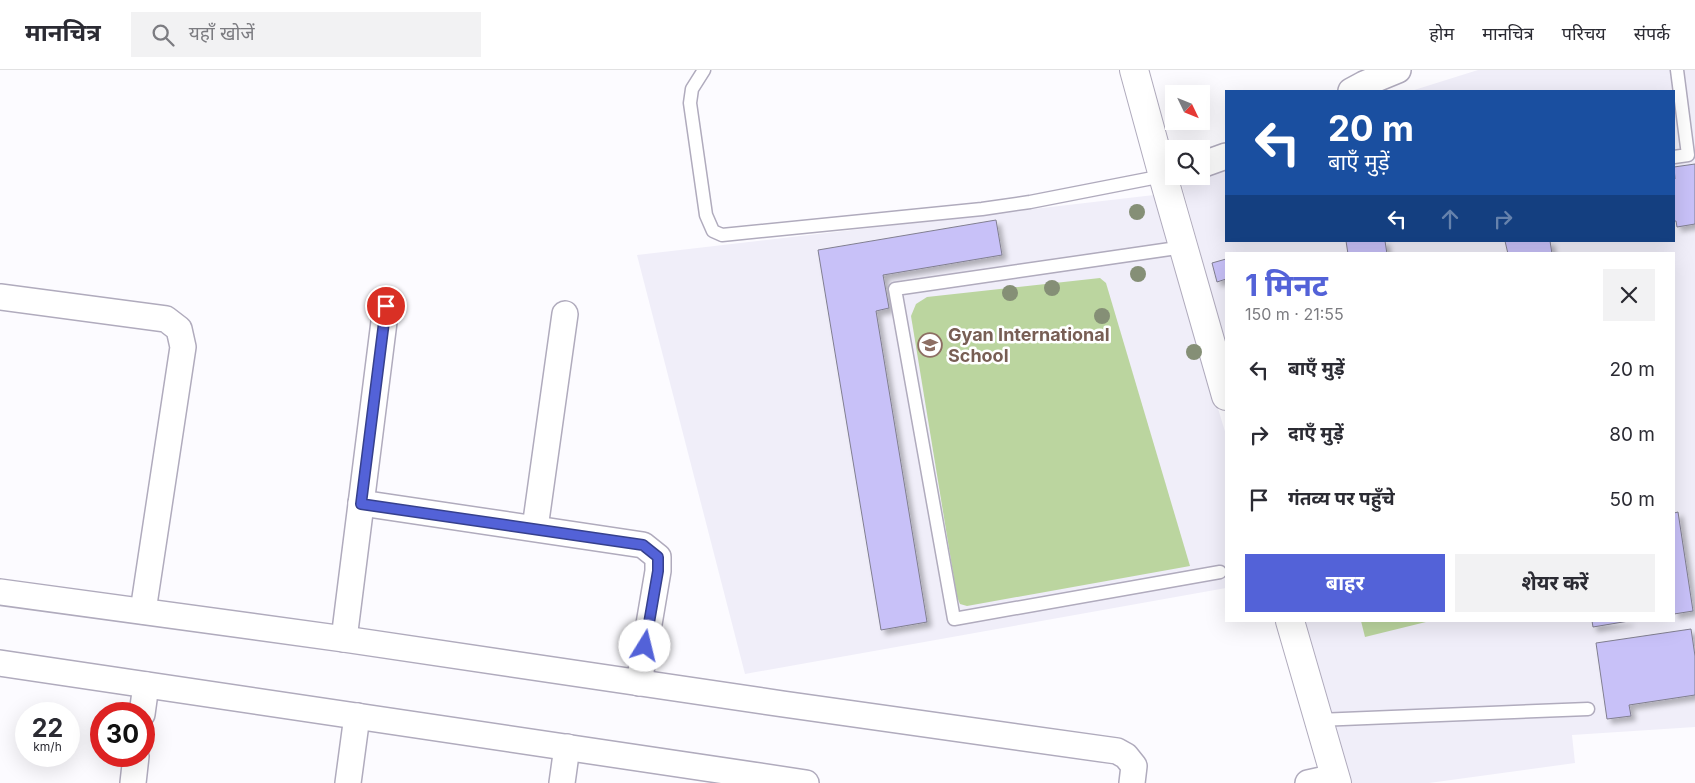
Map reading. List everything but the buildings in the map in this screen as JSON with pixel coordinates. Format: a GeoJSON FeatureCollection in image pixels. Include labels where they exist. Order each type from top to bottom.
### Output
{"type":"FeatureCollection","features":[{"type":"Feature","properties":{"kind":"street"},"geometry":{"type":"LineString","coordinates":[[1134,70],[1165,165]]}},
{"type":"Feature","properties":{"kind":"street"},"geometry":{"type":"LineString","coordinates":[[1349,90],[1352,70]]}},
{"type":"Feature","properties":{"kind":"street"},"geometry":{"type":"LineString","coordinates":[[1351,90],[1398,70]]}},
{"type":"Feature","properties":{"kind":"street"},"geometry":{"type":"LineString","coordinates":[[1210,162],[1225,156]]}},
{"type":"Feature","properties":{"kind":"street"},"geometry":{"type":"LineString","coordinates":[[1170,185],[1184,247],[1225,392]]}},
{"type":"Feature","properties":{"kind":"street"},"geometry":{"type":"LineString","coordinates":[[0,298],[166,320],[179,330],[183,347],[143,611]]}},
{"type":"Feature","properties":{"kind":"street"},"geometry":{"type":"LineString","coordinates":[[344,639],[386,306]]}},
{"type":"Feature","properties":{"kind":"street"},"geometry":{"type":"LineString","coordinates":[[535,528],[566,314]]}},
{"type":"Feature","properties":{"kind":"street"},"geometry":{"type":"LineString","coordinates":[[361,504],[643,545],[658,557],[658,571],[639,683]]}},
{"type":"Feature","properties":{"kind":"street"},"geometry":{"type":"LineString","coordinates":[[0,592],[344,639],[1117,751],[1126,756],[1134,766],[1132,783]]}},
{"type":"Feature","properties":{"kind":"street"},"geometry":{"type":"LineString","coordinates":[[1290,622],[1336,780],[1308,783]]}},
{"type":"Feature","properties":{"kind":"street"},"geometry":{"type":"LineString","coordinates":[[0,663],[792,782]]}},
{"type":"Feature","properties":{"kind":"street"},"geometry":{"type":"LineString","coordinates":[[144,702],[146,685]]}},
{"type":"Feature","properties":{"kind":"street"},"geometry":{"type":"LineString","coordinates":[[348,783],[357,716]]}},
{"type":"Feature","properties":{"kind":"street"},"geometry":{"type":"LineString","coordinates":[[562,783],[567,747]]}},
{"type":"Feature","properties":{"kind":"street"},"geometry":{"type":"LineString","coordinates":[[133,783],[135,767]]}},
{"type":"Feature","properties":{"kind":"lane"},"geometry":{"type":"LineString","coordinates":[[704,70],[692,88],[690,103],[706,215],[713,231],[722,235],[982,209],[1030,202],[1165,175]]}},
{"type":"Feature","properties":{"kind":"lane"},"geometry":{"type":"LineString","coordinates":[[1675,158],[1688,155],[1677,70]]}},
{"type":"Feature","properties":{"kind":"lane"},"geometry":{"type":"LineString","coordinates":[[1184,247],[895,289],[954,620],[1220,572]]}},
{"type":"Feature","properties":{"kind":"lane"},"geometry":{"type":"LineString","coordinates":[[1318,720],[1588,709]]}},
{"type":"Feature","properties":{"kind":"shaded area"},"geometry":{"type":"Polygon","coordinates":[[[1478,70],[1695,70],[1695,727],[1572,735],[1575,763],[1429,783],[1346,783],[1302,622],[1675,622],[1675,252],[1225,252],[1225,343],[1182,185],[1210,185],[1210,171],[1225,163],[1225,242],[1675,242],[1675,90],[1414,90],[1478,70]]]}},
{"type":"Feature","properties":{"kind":"shaded area","name":"Gyan International School"},"geometry":{"type":"Polygon","coordinates":[[[1154,195],[1225,432],[1225,588],[745,674],[637,255],[1154,195]]]}},
{"type":"Feature","properties":{"kind":"green space"},"geometry":{"type":"Polygon","coordinates":[[[1100,278],[1106,283],[1190,566],[967,606],[960,604],[957,597],[911,316],[916,304],[927,297],[1100,278]]]}},
{"type":"Feature","properties":{"kind":"green space"},"geometry":{"type":"Polygon","coordinates":[[[1361,622],[1426,622],[1365,637],[1361,622]]]}},
{"type":"Feature","properties":{"kind":"place","name":"Gyan International School"},"geometry":{"type":"Point","coordinates":[930,345]}},
{"type":"Feature","properties":{"kind":"route"},"geometry":{"type":"LineString","coordinates":[[386,306],[361,504],[643,545],[658,557],[658,571],[645,646]]}}]}
